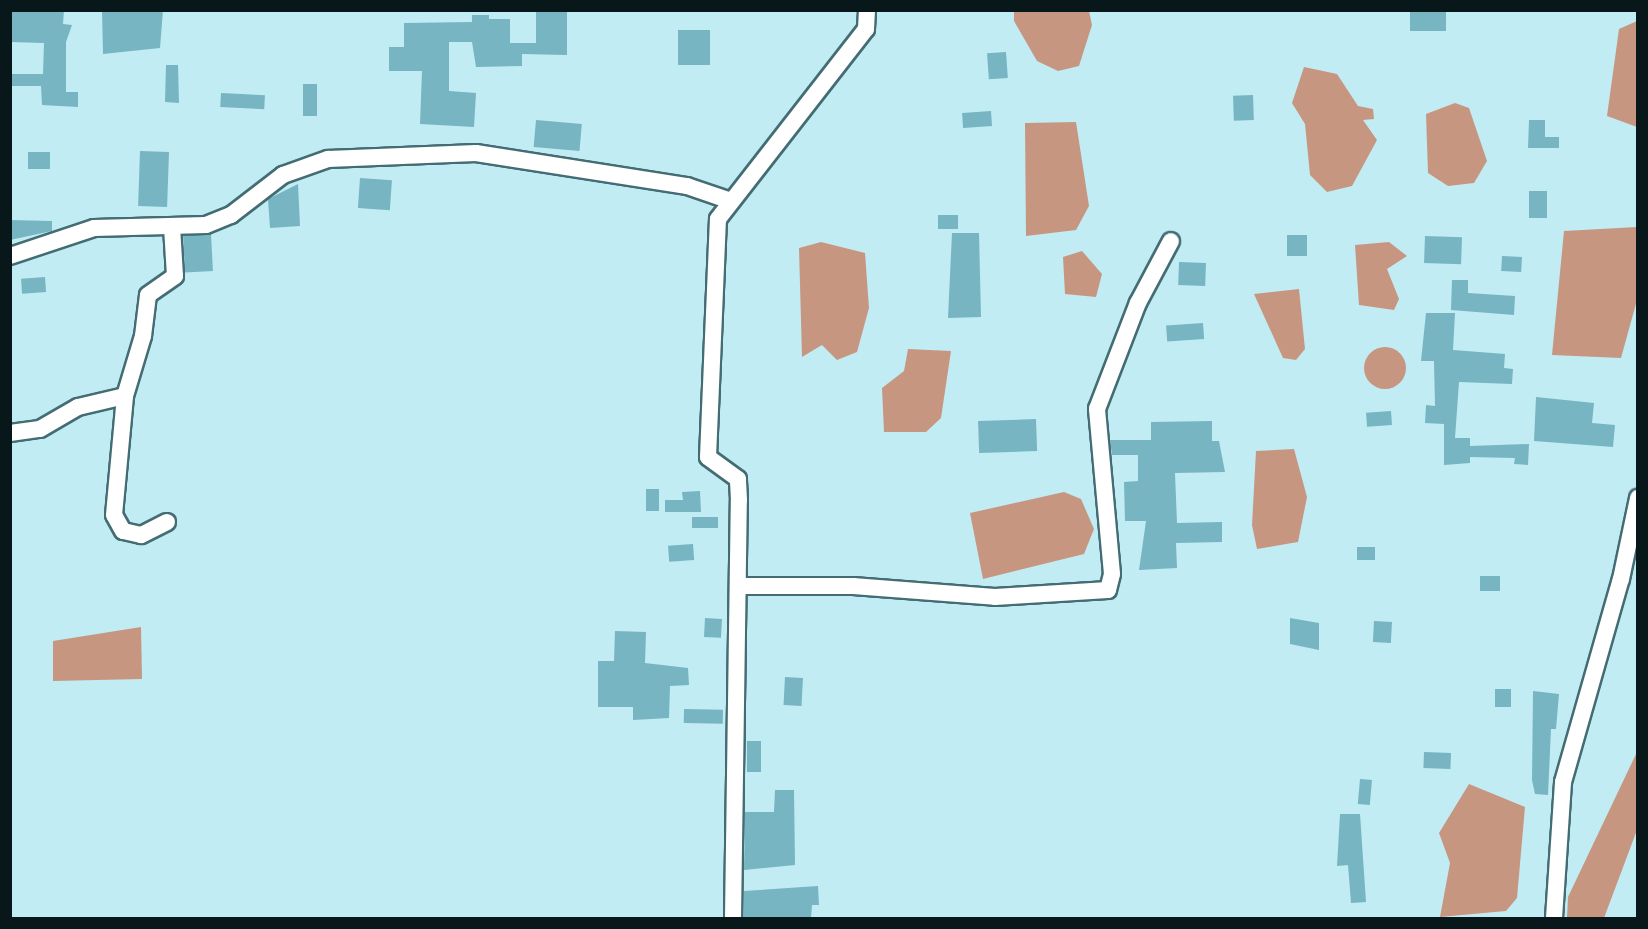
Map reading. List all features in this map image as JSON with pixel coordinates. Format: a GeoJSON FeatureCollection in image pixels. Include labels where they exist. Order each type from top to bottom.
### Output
{"type":"FeatureCollection","features":[{"type":"Feature","properties":{"kind":"street"},"geometry":{"type":"LineString","coordinates":[[733,918],[738,479],[708,457],[718,219],[728,200],[866,29],[867,10]]}},
{"type":"Feature","properties":{"kind":"street"},"geometry":{"type":"LineString","coordinates":[[10,256],[94,228],[206,225],[231,215],[282,175],[328,159],[438,153],[567,166],[687,186],[728,200]]}},
{"type":"Feature","properties":{"kind":"street"},"geometry":{"type":"LineString","coordinates":[[167,522],[141,535],[123,531],[114,514],[125,396],[143,336],[148,295],[153,286],[176,276],[172,227]]}},
{"type":"Feature","properties":{"kind":"street"},"geometry":{"type":"LineString","coordinates":[[738,586],[853,586],[995,597],[1108,590],[1112,574],[1097,409],[1138,303],[1171,241]]}},
{"type":"Feature","properties":{"kind":"street"},"geometry":{"type":"LineString","coordinates":[[10,433],[40,429],[78,407],[125,396]]}},
{"type":"Feature","properties":{"kind":"street"},"geometry":{"type":"LineString","coordinates":[[1554,918],[1563,782],[1621,579],[1638,498]]}},
{"type":"Feature","properties":{"kind":"shaded area"},"geometry":{"type":"Polygon","coordinates":[[[1014,11],[1089,11],[1092,25],[1079,66],[1058,71],[1037,61],[1014,21],[1014,11]]]}},
{"type":"Feature","properties":{"kind":"shaded area"},"geometry":{"type":"Polygon","coordinates":[[[1637,21],[1637,127],[1607,116],[1619,29],[1637,21]]]}},
{"type":"Feature","properties":{"kind":"shaded area"},"geometry":{"type":"Polygon","coordinates":[[[1304,67],[1337,74],[1358,106],[1373,109],[1374,119],[1363,120],[1377,140],[1352,186],[1327,192],[1310,175],[1305,124],[1292,103],[1304,67]]]}},
{"type":"Feature","properties":{"kind":"shaded area"},"geometry":{"type":"Polygon","coordinates":[[[1455,103],[1469,108],[1487,161],[1474,183],[1448,186],[1428,173],[1426,114],[1455,103]]]}},
{"type":"Feature","properties":{"kind":"shaded area"},"geometry":{"type":"Polygon","coordinates":[[[1076,122],[1089,206],[1076,230],[1026,236],[1025,123],[1076,122]]]}},
{"type":"Feature","properties":{"kind":"shaded area"},"geometry":{"type":"Polygon","coordinates":[[[1637,227],[1637,300],[1621,358],[1552,355],[1564,231],[1637,227]]]}},
{"type":"Feature","properties":{"kind":"shaded area"},"geometry":{"type":"Polygon","coordinates":[[[821,242],[865,253],[869,308],[857,352],[837,360],[822,345],[802,357],[799,248],[821,242]]]}},
{"type":"Feature","properties":{"kind":"shaded area"},"geometry":{"type":"Polygon","coordinates":[[[1389,242],[1407,256],[1387,269],[1399,299],[1394,310],[1359,305],[1355,245],[1389,242]]]}},
{"type":"Feature","properties":{"kind":"shaded area"},"geometry":{"type":"Polygon","coordinates":[[[1082,251],[1102,274],[1096,297],[1065,294],[1063,257],[1082,251]]]}},
{"type":"Feature","properties":{"kind":"shaded area"},"geometry":{"type":"Polygon","coordinates":[[[1299,289],[1305,349],[1296,360],[1283,358],[1254,294],[1299,289]]]}},
{"type":"Feature","properties":{"kind":"shaded area"},"geometry":{"type":"Polygon","coordinates":[[[1385,347],[1400,353],[1406,368],[1400,383],[1385,389],[1370,383],[1364,368],[1370,353],[1385,347]]]}},
{"type":"Feature","properties":{"kind":"shaded area"},"geometry":{"type":"Polygon","coordinates":[[[908,349],[951,351],[941,418],[926,432],[884,432],[882,388],[904,371],[908,349]]]}},
{"type":"Feature","properties":{"kind":"shaded area"},"geometry":{"type":"Polygon","coordinates":[[[1294,449],[1307,497],[1298,542],[1257,549],[1252,525],[1256,451],[1294,449]]]}},
{"type":"Feature","properties":{"kind":"shaded area"},"geometry":{"type":"Polygon","coordinates":[[[1064,492],[1081,499],[1094,529],[1084,554],[983,579],[970,513],[1064,492]]]}},
{"type":"Feature","properties":{"kind":"shaded area"},"geometry":{"type":"Polygon","coordinates":[[[141,627],[142,679],[53,681],[53,641],[141,627]]]}},
{"type":"Feature","properties":{"kind":"shaded area"},"geometry":{"type":"Polygon","coordinates":[[[1637,752],[1637,830],[1604,918],[1567,918],[1568,897],[1637,752]]]}},
{"type":"Feature","properties":{"kind":"shaded area"},"geometry":{"type":"Polygon","coordinates":[[[1469,784],[1525,807],[1517,898],[1506,911],[1440,917],[1450,863],[1439,833],[1469,784]]]}},
{"type":"Feature","properties":{"kind":"building"},"geometry":{"type":"Polygon","coordinates":[[[10,10],[64,10],[63,24],[72,25],[66,42],[66,92],[78,92],[78,107],[42,105],[41,86],[10,86],[10,74],[43,74],[44,43],[10,42],[10,10]]]}},
{"type":"Feature","properties":{"kind":"building"},"geometry":{"type":"Polygon","coordinates":[[[102,10],[163,10],[160,48],[103,54],[102,10]]]}},
{"type":"Feature","properties":{"kind":"building"},"geometry":{"type":"Polygon","coordinates":[[[536,10],[567,10],[567,55],[522,54],[522,66],[476,67],[472,42],[449,42],[449,91],[476,93],[474,127],[420,124],[422,71],[389,71],[389,47],[404,47],[404,23],[472,22],[472,15],[489,15],[489,19],[510,19],[510,43],[536,43],[536,10]]]}},
{"type":"Feature","properties":{"kind":"building"},"geometry":{"type":"Polygon","coordinates":[[[1410,10],[1446,10],[1446,31],[1410,31],[1410,10]]]}},
{"type":"Feature","properties":{"kind":"building"},"geometry":{"type":"Polygon","coordinates":[[[678,30],[710,30],[710,65],[678,65],[678,30]]]}},
{"type":"Feature","properties":{"kind":"building"},"geometry":{"type":"Polygon","coordinates":[[[1006,52],[1008,78],[989,79],[987,53],[1006,52]]]}},
{"type":"Feature","properties":{"kind":"building"},"geometry":{"type":"Polygon","coordinates":[[[166,65],[178,65],[179,103],[165,102],[166,65]]]}},
{"type":"Feature","properties":{"kind":"building"},"geometry":{"type":"Polygon","coordinates":[[[303,84],[317,84],[317,116],[303,116],[303,84]]]}},
{"type":"Feature","properties":{"kind":"building"},"geometry":{"type":"Polygon","coordinates":[[[221,93],[265,95],[264,109],[220,107],[221,93]]]}},
{"type":"Feature","properties":{"kind":"building"},"geometry":{"type":"Polygon","coordinates":[[[1253,95],[1254,120],[1234,121],[1233,96],[1253,95]]]}},
{"type":"Feature","properties":{"kind":"building"},"geometry":{"type":"Polygon","coordinates":[[[991,111],[992,126],[963,128],[962,113],[991,111]]]}},
{"type":"Feature","properties":{"kind":"building"},"geometry":{"type":"Polygon","coordinates":[[[536,120],[582,124],[579,151],[534,147],[536,120]]]}},
{"type":"Feature","properties":{"kind":"building"},"geometry":{"type":"Polygon","coordinates":[[[1529,120],[1545,120],[1545,137],[1559,137],[1559,148],[1528,148],[1529,120]]]}},
{"type":"Feature","properties":{"kind":"building"},"geometry":{"type":"Polygon","coordinates":[[[140,151],[169,152],[167,207],[138,206],[140,151]]]}},
{"type":"Feature","properties":{"kind":"building"},"geometry":{"type":"Polygon","coordinates":[[[28,152],[50,152],[50,169],[28,169],[28,152]]]}},
{"type":"Feature","properties":{"kind":"building"},"geometry":{"type":"Polygon","coordinates":[[[360,178],[392,180],[390,210],[358,208],[360,178]]]}},
{"type":"Feature","properties":{"kind":"building"},"geometry":{"type":"Polygon","coordinates":[[[298,184],[300,226],[270,228],[268,199],[298,184]]]}},
{"type":"Feature","properties":{"kind":"building"},"geometry":{"type":"Polygon","coordinates":[[[1529,191],[1547,191],[1547,218],[1529,218],[1529,191]]]}},
{"type":"Feature","properties":{"kind":"building"},"geometry":{"type":"Polygon","coordinates":[[[938,215],[958,215],[958,229],[938,229],[938,215]]]}},
{"type":"Feature","properties":{"kind":"building"},"geometry":{"type":"Polygon","coordinates":[[[10,220],[52,221],[52,231],[10,240],[10,220]]]}},
{"type":"Feature","properties":{"kind":"building"},"geometry":{"type":"Polygon","coordinates":[[[952,233],[979,233],[981,317],[948,318],[952,233]]]}},
{"type":"Feature","properties":{"kind":"building"},"geometry":{"type":"Polygon","coordinates":[[[211,234],[213,271],[185,272],[183,235],[211,234]]]}},
{"type":"Feature","properties":{"kind":"building"},"geometry":{"type":"Polygon","coordinates":[[[1287,235],[1307,235],[1307,256],[1287,256],[1287,235]]]}},
{"type":"Feature","properties":{"kind":"building"},"geometry":{"type":"Polygon","coordinates":[[[1425,236],[1462,237],[1461,264],[1424,263],[1425,236]]]}},
{"type":"Feature","properties":{"kind":"building"},"geometry":{"type":"Polygon","coordinates":[[[1502,256],[1522,257],[1521,272],[1501,271],[1502,256]]]}},
{"type":"Feature","properties":{"kind":"building"},"geometry":{"type":"Polygon","coordinates":[[[1179,262],[1206,263],[1205,286],[1178,285],[1179,262]]]}},
{"type":"Feature","properties":{"kind":"building"},"geometry":{"type":"Polygon","coordinates":[[[45,277],[46,292],[22,294],[21,279],[45,277]]]}},
{"type":"Feature","properties":{"kind":"building"},"geometry":{"type":"Polygon","coordinates":[[[1452,280],[1468,280],[1468,293],[1515,296],[1514,315],[1451,310],[1452,280]]]}},
{"type":"Feature","properties":{"kind":"building"},"geometry":{"type":"Polygon","coordinates":[[[1426,313],[1455,313],[1453,350],[1505,354],[1504,368],[1513,369],[1512,384],[1459,382],[1455,438],[1470,438],[1470,446],[1529,444],[1528,465],[1514,464],[1515,458],[1470,457],[1470,463],[1444,465],[1444,424],[1425,423],[1426,405],[1435,406],[1434,361],[1421,361],[1426,313]]]}},
{"type":"Feature","properties":{"kind":"building"},"geometry":{"type":"Polygon","coordinates":[[[1203,323],[1204,339],[1167,342],[1166,326],[1203,323]]]}},
{"type":"Feature","properties":{"kind":"building"},"geometry":{"type":"Polygon","coordinates":[[[1536,397],[1594,403],[1592,423],[1615,425],[1613,447],[1534,441],[1536,397]]]}},
{"type":"Feature","properties":{"kind":"building"},"geometry":{"type":"Polygon","coordinates":[[[1391,411],[1392,425],[1367,427],[1366,413],[1391,411]]]}},
{"type":"Feature","properties":{"kind":"building"},"geometry":{"type":"Polygon","coordinates":[[[1036,419],[1037,451],[979,453],[978,421],[1036,419]]]}},
{"type":"Feature","properties":{"kind":"building"},"geometry":{"type":"Polygon","coordinates":[[[1212,421],[1212,441],[1219,441],[1225,472],[1175,473],[1177,523],[1222,522],[1222,542],[1176,543],[1177,568],[1139,570],[1146,521],[1125,521],[1124,482],[1138,481],[1138,455],[1112,455],[1110,440],[1151,440],[1151,422],[1212,421]]]}},
{"type":"Feature","properties":{"kind":"building"},"geometry":{"type":"Polygon","coordinates":[[[646,489],[659,489],[659,511],[646,511],[646,489]]]}},
{"type":"Feature","properties":{"kind":"building"},"geometry":{"type":"Polygon","coordinates":[[[700,491],[701,512],[665,512],[665,500],[683,500],[682,492],[700,491]]]}},
{"type":"Feature","properties":{"kind":"building"},"geometry":{"type":"Polygon","coordinates":[[[692,517],[718,517],[718,528],[692,528],[692,517]]]}},
{"type":"Feature","properties":{"kind":"building"},"geometry":{"type":"Polygon","coordinates":[[[693,544],[694,560],[669,562],[668,546],[693,544]]]}},
{"type":"Feature","properties":{"kind":"building"},"geometry":{"type":"Polygon","coordinates":[[[1357,547],[1375,547],[1375,560],[1357,560],[1357,547]]]}},
{"type":"Feature","properties":{"kind":"building"},"geometry":{"type":"Polygon","coordinates":[[[1480,576],[1500,576],[1500,591],[1480,591],[1480,576]]]}},
{"type":"Feature","properties":{"kind":"building"},"geometry":{"type":"Polygon","coordinates":[[[705,618],[722,619],[721,638],[704,637],[705,618]]]}},
{"type":"Feature","properties":{"kind":"building"},"geometry":{"type":"Polygon","coordinates":[[[1290,618],[1319,623],[1319,650],[1290,644],[1290,618]]]}},
{"type":"Feature","properties":{"kind":"building"},"geometry":{"type":"Polygon","coordinates":[[[1374,621],[1392,622],[1391,643],[1373,642],[1374,621]]]}},
{"type":"Feature","properties":{"kind":"building"},"geometry":{"type":"Polygon","coordinates":[[[615,631],[646,632],[645,663],[688,668],[689,685],[670,686],[669,718],[633,720],[633,707],[598,707],[598,661],[614,661],[615,631]]]}},
{"type":"Feature","properties":{"kind":"building"},"geometry":{"type":"Polygon","coordinates":[[[785,677],[803,678],[802,706],[784,705],[785,677]]]}},
{"type":"Feature","properties":{"kind":"building"},"geometry":{"type":"Polygon","coordinates":[[[1495,689],[1511,689],[1511,707],[1495,707],[1495,689]]]}},
{"type":"Feature","properties":{"kind":"building"},"geometry":{"type":"Polygon","coordinates":[[[1533,691],[1559,694],[1556,729],[1551,729],[1548,795],[1535,794],[1532,780],[1533,691]]]}},
{"type":"Feature","properties":{"kind":"building"},"geometry":{"type":"Polygon","coordinates":[[[684,709],[723,710],[723,724],[684,723],[684,709]]]}},
{"type":"Feature","properties":{"kind":"building"},"geometry":{"type":"Polygon","coordinates":[[[747,741],[761,741],[761,772],[747,772],[747,741]]]}},
{"type":"Feature","properties":{"kind":"building"},"geometry":{"type":"Polygon","coordinates":[[[1424,752],[1451,753],[1450,769],[1423,768],[1424,752]]]}},
{"type":"Feature","properties":{"kind":"building"},"geometry":{"type":"Polygon","coordinates":[[[1360,779],[1372,780],[1370,805],[1358,804],[1360,779]]]}},
{"type":"Feature","properties":{"kind":"building"},"geometry":{"type":"Polygon","coordinates":[[[775,790],[794,790],[795,865],[744,870],[745,812],[774,812],[775,790]]]}},
{"type":"Feature","properties":{"kind":"building"},"geometry":{"type":"Polygon","coordinates":[[[1340,814],[1360,814],[1366,902],[1351,903],[1348,865],[1337,866],[1340,814]]]}},
{"type":"Feature","properties":{"kind":"building"},"geometry":{"type":"Polygon","coordinates":[[[818,886],[819,905],[812,905],[811,918],[743,918],[744,891],[818,886]]]}}]}
